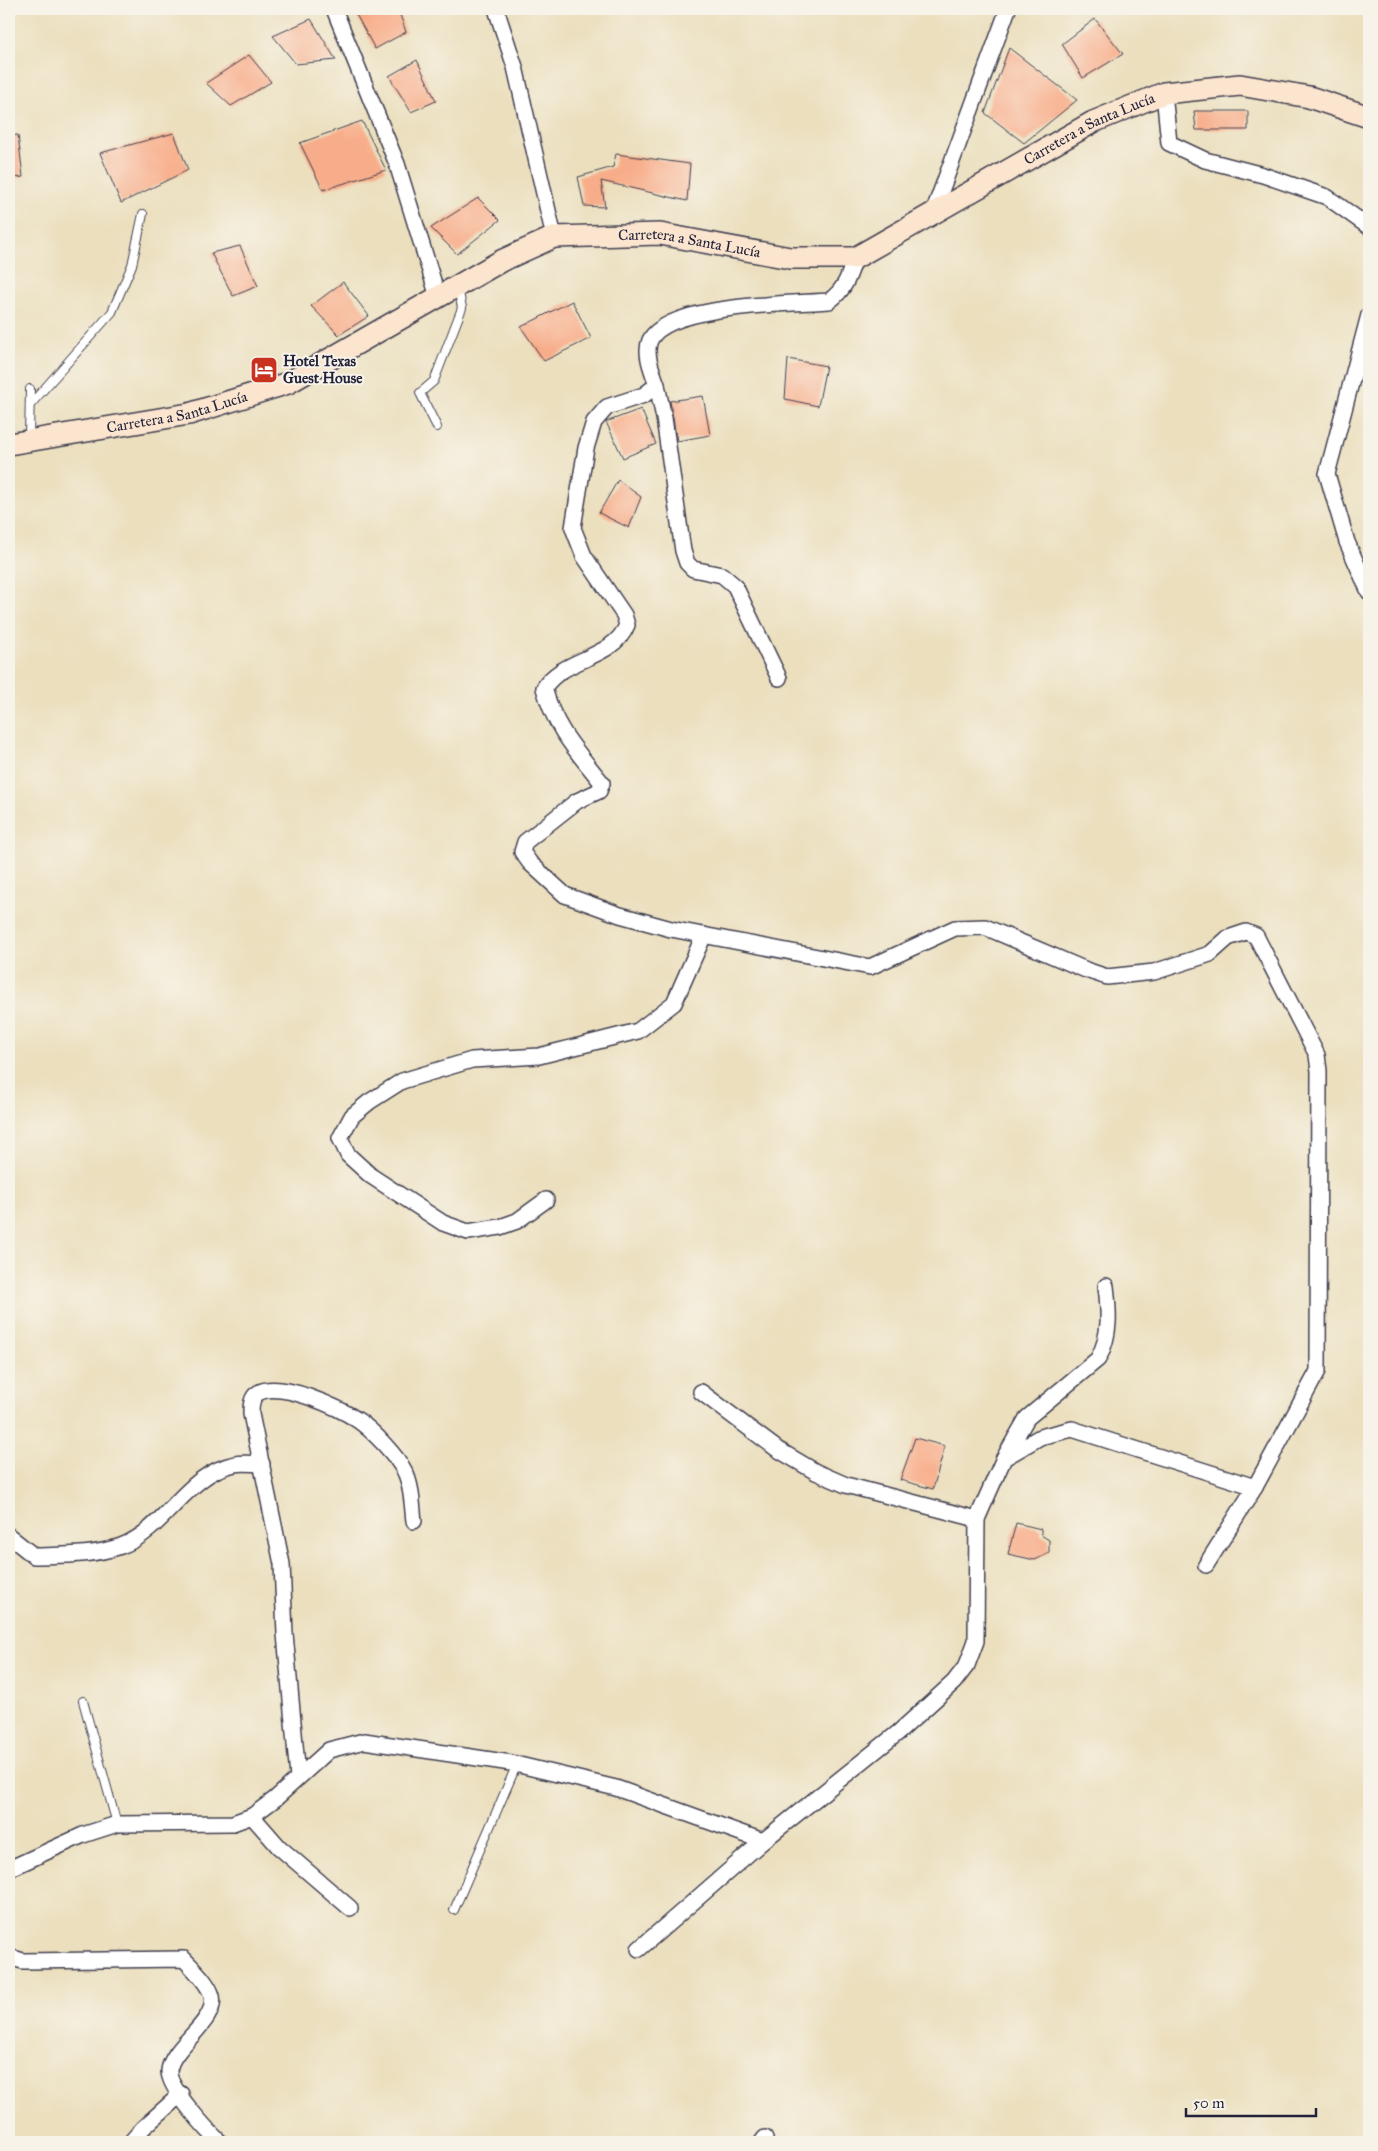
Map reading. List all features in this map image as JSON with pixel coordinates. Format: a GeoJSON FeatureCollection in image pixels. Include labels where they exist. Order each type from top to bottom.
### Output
{"type":"FeatureCollection","features":[{"type":"Feature","properties":{"kind":"main road","name":"Carretera a Santa Lucía"},"geometry":{"type":"LineString","coordinates":[[19,442],[189,414],[288,383],[500,260],[554,237],[660,234],[790,258],[856,258],[1093,122],[1164,93],[1240,85],[1309,97],[1369,117]]}},
{"type":"Feature","properties":{"kind":"street"},"geometry":{"type":"LineString","coordinates":[[334,9],[397,164],[438,296]]}},
{"type":"Feature","properties":{"kind":"street"},"geometry":{"type":"LineString","coordinates":[[496,9],[515,67],[554,237]]}},
{"type":"Feature","properties":{"kind":"street"},"geometry":{"type":"LineString","coordinates":[[933,214],[1008,9]]}},
{"type":"Feature","properties":{"kind":"street"},"geometry":{"type":"LineString","coordinates":[[1164,93],[1169,143],[1205,160],[1263,174],[1327,197],[1369,226]]}},
{"type":"Feature","properties":{"kind":"street"},"geometry":{"type":"LineString","coordinates":[[780,678],[735,586],[722,575],[693,569],[687,563],[683,551],[664,418],[649,354],[650,341],[660,329],[676,320],[725,309],[829,302],[840,294],[856,258]]}},
{"type":"Feature","properties":{"kind":"street"},"geometry":{"type":"LineString","coordinates":[[1369,315],[1327,474],[1347,542],[1369,592]]}},
{"type":"Feature","properties":{"kind":"street"},"geometry":{"type":"LineString","coordinates":[[657,385],[644,396],[607,407],[594,422],[586,448],[573,528],[584,556],[624,615],[628,625],[622,638],[607,649],[552,676],[544,688],[550,710],[578,756],[602,782],[599,791],[577,801],[525,842],[522,852],[530,863],[565,895],[620,916],[671,929],[870,966],[955,928],[986,927],[1086,970],[1107,977],[1154,972],[1210,954],[1228,938],[1246,932],[1256,936],[1317,1055],[1319,1091],[1318,1371],[1255,1487],[1206,1565]]}},
{"type":"Feature","properties":{"kind":"street"},"geometry":{"type":"LineString","coordinates":[[546,1200],[517,1221],[500,1227],[468,1232],[443,1224],[371,1176],[348,1154],[340,1138],[352,1116],[369,1102],[402,1081],[472,1060],[538,1056],[638,1031],[674,1003],[704,935]]}},
{"type":"Feature","properties":{"kind":"street"},"geometry":{"type":"LineString","coordinates":[[639,1949],[763,1841],[899,1732],[954,1682],[967,1665],[976,1641],[977,1518],[1004,1458],[1027,1418],[1098,1359],[1103,1349],[1109,1326],[1106,1286]]}},
{"type":"Feature","properties":{"kind":"street"},"geometry":{"type":"LineString","coordinates":[[298,1777],[285,1634],[282,1564],[251,1414],[251,1403],[257,1394],[266,1390],[285,1391],[324,1401],[360,1421],[394,1456],[405,1472],[414,1520]]}},
{"type":"Feature","properties":{"kind":"street"},"geometry":{"type":"LineString","coordinates":[[701,1392],[778,1449],[824,1475],[846,1485],[977,1518]]}},
{"type":"Feature","properties":{"kind":"street"},"geometry":{"type":"LineString","coordinates":[[1004,1458],[1040,1438],[1072,1429],[1255,1487]]}},
{"type":"Feature","properties":{"kind":"street"},"geometry":{"type":"LineString","coordinates":[[9,1536],[34,1556],[86,1554],[122,1546],[148,1530],[206,1474],[236,1463],[262,1464]]}},
{"type":"Feature","properties":{"kind":"street"},"geometry":{"type":"LineString","coordinates":[[9,1869],[83,1835],[117,1824],[232,1823],[252,1816],[275,1799],[329,1750],[364,1741],[517,1764],[616,1788],[763,1841]]}},
{"type":"Feature","properties":{"kind":"street"},"geometry":{"type":"LineString","coordinates":[[252,1816],[279,1847],[350,1908]]}},
{"type":"Feature","properties":{"kind":"street"},"geometry":{"type":"LineString","coordinates":[[9,1957],[23,1961],[184,1959],[200,1977],[212,1996],[210,2012],[177,2053],[169,2070],[171,2081],[200,2123],[220,2142]]}},
{"type":"Feature","properties":{"kind":"street"},"geometry":{"type":"LineString","coordinates":[[131,2142],[143,2128],[181,2094]]}},
{"type":"Feature","properties":{"kind":"lane"},"geometry":{"type":"LineString","coordinates":[[30,405],[112,312],[132,265],[143,214]]}},
{"type":"Feature","properties":{"kind":"lane"},"geometry":{"type":"LineString","coordinates":[[437,427],[420,393],[434,381],[462,308],[458,285]]}},
{"type":"Feature","properties":{"kind":"lane"},"geometry":{"type":"LineString","coordinates":[[19,442],[30,405],[30,388]]}},
{"type":"Feature","properties":{"kind":"lane"},"geometry":{"type":"LineString","coordinates":[[82,1701],[117,1824]]}},
{"type":"Feature","properties":{"kind":"lane"},"geometry":{"type":"LineString","coordinates":[[454,1910],[517,1764]]}},
{"type":"Feature","properties":{"kind":"building"},"geometry":{"type":"Polygon","coordinates":[[[353,9],[398,9],[406,32],[375,49],[353,9]]]}},
{"type":"Feature","properties":{"kind":"building"},"geometry":{"type":"Polygon","coordinates":[[[311,19],[336,60],[296,64],[273,36],[311,19]]]}},
{"type":"Feature","properties":{"kind":"building"},"geometry":{"type":"Polygon","coordinates":[[[1095,19],[1123,54],[1083,78],[1062,44],[1095,19]]]}},
{"type":"Feature","properties":{"kind":"building"},"geometry":{"type":"Polygon","coordinates":[[[1009,48],[1077,100],[1024,143],[985,113],[1009,48]]]}},
{"type":"Feature","properties":{"kind":"building"},"geometry":{"type":"Polygon","coordinates":[[[249,55],[271,82],[231,106],[206,83],[249,55]]]}},
{"type":"Feature","properties":{"kind":"building"},"geometry":{"type":"Polygon","coordinates":[[[417,60],[436,101],[411,112],[389,76],[417,60]]]}},
{"type":"Feature","properties":{"kind":"building"},"geometry":{"type":"Polygon","coordinates":[[[1194,111],[1248,111],[1248,130],[1196,130],[1194,111]]]}},
{"type":"Feature","properties":{"kind":"building"},"geometry":{"type":"Polygon","coordinates":[[[362,121],[386,170],[323,190],[300,143],[362,121]]]}},
{"type":"Feature","properties":{"kind":"building"},"geometry":{"type":"Polygon","coordinates":[[[174,133],[188,170],[121,203],[100,153],[174,133]]]}},
{"type":"Feature","properties":{"kind":"building"},"geometry":{"type":"Polygon","coordinates":[[[18,135],[23,177],[9,178],[9,136],[18,135]]]}},
{"type":"Feature","properties":{"kind":"building"},"geometry":{"type":"Polygon","coordinates":[[[616,154],[690,164],[687,201],[601,181],[605,207],[584,206],[578,177],[613,167],[616,154]]]}},
{"type":"Feature","properties":{"kind":"building"},"geometry":{"type":"Polygon","coordinates":[[[478,198],[500,220],[457,254],[431,228],[478,198]]]}},
{"type":"Feature","properties":{"kind":"building"},"geometry":{"type":"Polygon","coordinates":[[[240,246],[258,286],[233,296],[211,253],[240,246]]]}},
{"type":"Feature","properties":{"kind":"building"},"geometry":{"type":"Polygon","coordinates":[[[343,282],[369,316],[339,335],[311,306],[343,282]]]}},
{"type":"Feature","properties":{"kind":"building"},"geometry":{"type":"Polygon","coordinates":[[[572,301],[591,338],[544,361],[521,327],[572,301]]]}},
{"type":"Feature","properties":{"kind":"building"},"geometry":{"type":"Polygon","coordinates":[[[788,359],[826,366],[818,406],[785,399],[788,359]]]}},
{"type":"Feature","properties":{"kind":"building"},"geometry":{"type":"Polygon","coordinates":[[[703,396],[710,435],[677,441],[670,401],[703,396]]]}},
{"type":"Feature","properties":{"kind":"building"},"geometry":{"type":"Polygon","coordinates":[[[641,409],[656,444],[623,458],[606,422],[641,409]]]}},
{"type":"Feature","properties":{"kind":"building"},"geometry":{"type":"Polygon","coordinates":[[[618,480],[641,497],[629,528],[599,513],[618,480]]]}},
{"type":"Feature","properties":{"kind":"building"},"geometry":{"type":"Polygon","coordinates":[[[915,1438],[945,1446],[933,1489],[900,1480],[915,1438]]]}},
{"type":"Feature","properties":{"kind":"building"},"geometry":{"type":"Polygon","coordinates":[[[1016,1523],[1041,1529],[1041,1535],[1049,1540],[1049,1553],[1035,1560],[1008,1554],[1016,1523]]]}},
{"type":"Feature","properties":{"kind":"place","name":"Hotel Texas Guest House"},"geometry":{"type":"Point","coordinates":[264,370]}}]}
